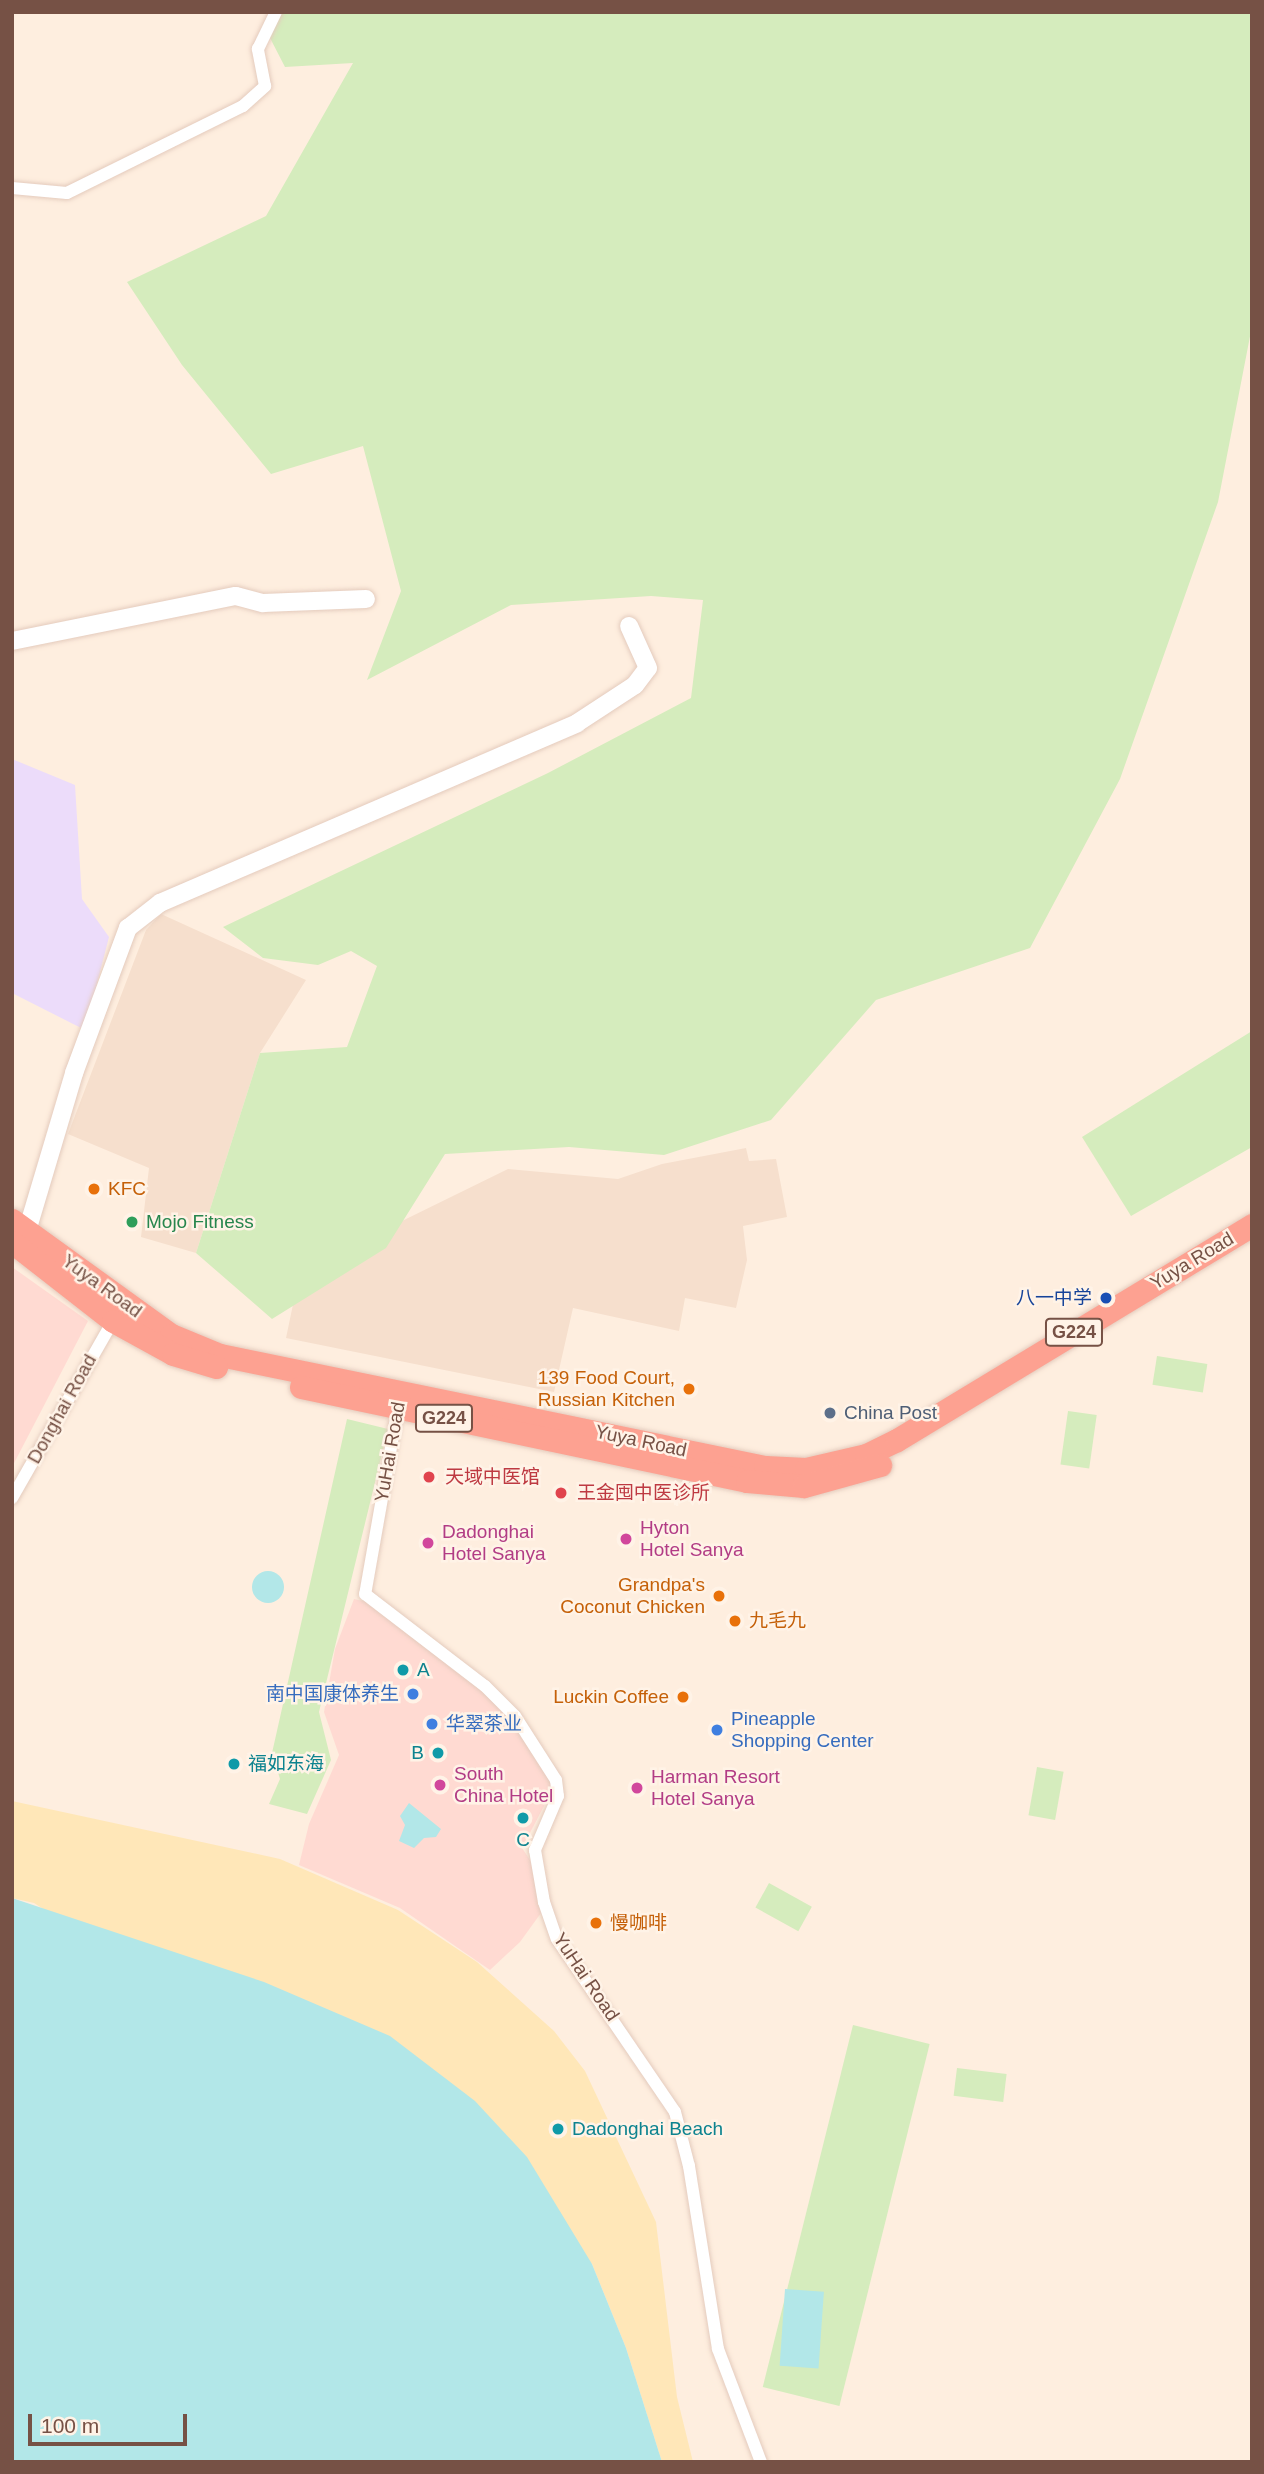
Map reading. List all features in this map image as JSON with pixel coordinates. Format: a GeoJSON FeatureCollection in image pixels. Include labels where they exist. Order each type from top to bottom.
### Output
{"type":"FeatureCollection","features":[{"type":"Feature","properties":{"kind":"highway","name":"Yuya Road"},"geometry":{"type":"LineString","coordinates":[[17,1231],[113,1321],[173,1354],[765,1468],[806,1469],[835,1463],[897,1440],[1252,1225]]}},
{"type":"Feature","properties":{"kind":"highway","name":"Yuya Road"},"geometry":{"type":"LineString","coordinates":[[17,1231],[171,1335],[220,1354],[747,1481],[804,1486],[842,1478],[895,1456],[1252,1240]]}},
{"type":"Feature","properties":{"kind":"street"},"geometry":{"type":"LineString","coordinates":[[12,188],[68,193],[243,106],[265,86],[258,49],[276,12]]}},
{"type":"Feature","properties":{"kind":"street"},"geometry":{"type":"LineString","coordinates":[[12,641],[236,596],[263,603],[366,599]]}},
{"type":"Feature","properties":{"kind":"street"},"geometry":{"type":"LineString","coordinates":[[17,1231],[128,928],[160,903],[577,723],[635,685],[648,668],[629,626]]}},
{"type":"Feature","properties":{"kind":"street","name":"Donghai Road"},"geometry":{"type":"LineString","coordinates":[[12,1499],[113,1321]]}},
{"type":"Feature","properties":{"kind":"street","name":"YuHai Road"},"geometry":{"type":"LineString","coordinates":[[399,1399],[365,1594],[492,1694],[515,1716],[556,1780],[558,1796],[535,1850],[544,1902],[557,1939],[675,2112],[689,2166],[718,2349],[761,2462]]}},
{"type":"Feature","properties":{"kind":"shaded area"},"geometry":{"type":"Polygon","coordinates":[[[12,759],[75,785],[82,899],[109,937],[85,1030],[12,993],[12,759]]]}},
{"type":"Feature","properties":{"kind":"shaded area"},"geometry":{"type":"Polygon","coordinates":[[[161,914],[306,980],[260,1053],[196,1253],[141,1237],[149,1168],[68,1134],[146,930],[161,914]]]}},
{"type":"Feature","properties":{"kind":"shaded area"},"geometry":{"type":"Polygon","coordinates":[[[746,1148],[749,1161],[776,1159],[787,1217],[743,1226],[747,1260],[736,1308],[685,1298],[679,1331],[573,1308],[554,1392],[286,1338],[300,1271],[508,1169],[618,1179],[662,1164],[746,1148]]]}},
{"type":"Feature","properties":{"kind":"shaded area"},"geometry":{"type":"Polygon","coordinates":[[[12,1267],[88,1321],[12,1467],[12,1267]]]}},
{"type":"Feature","properties":{"kind":"shaded area","name":"South China Hotel"},"geometry":{"type":"Polygon","coordinates":[[[354,1599],[367,1602],[457,1668],[514,1719],[554,1787],[522,1848],[532,1863],[541,1913],[520,1942],[490,1970],[400,1908],[299,1865],[309,1824],[339,1755],[324,1712],[335,1649],[354,1599]]]}},
{"type":"Feature","properties":{"kind":"green space"},"geometry":{"type":"Polygon","coordinates":[[[278,12],[1252,12],[1252,326],[1218,502],[1120,779],[1030,948],[876,1000],[771,1120],[664,1155],[569,1147],[445,1154],[386,1248],[272,1319],[196,1253],[260,1053],[347,1047],[377,966],[351,951],[318,965],[263,958],[223,927],[548,773],[691,698],[703,600],[651,596],[511,605],[367,680],[401,591],[363,446],[271,474],[182,365],[127,282],[266,216],[353,63],[285,67],[269,36],[278,12]]]}},
{"type":"Feature","properties":{"kind":"green space"},"geometry":{"type":"Polygon","coordinates":[[[1252,1031],[1252,1147],[1131,1216],[1082,1137],[1252,1031]]]}},
{"type":"Feature","properties":{"kind":"green space"},"geometry":{"type":"Polygon","coordinates":[[[1157,1356],[1207,1364],[1203,1393],[1152,1385],[1157,1356]]]}},
{"type":"Feature","properties":{"kind":"green space"},"geometry":{"type":"Polygon","coordinates":[[[1068,1411],[1097,1415],[1089,1469],[1060,1464],[1068,1411]]]}},
{"type":"Feature","properties":{"kind":"green space"},"geometry":{"type":"Polygon","coordinates":[[[347,1419],[388,1429],[319,1712],[331,1760],[307,1814],[269,1804],[280,1779],[272,1753],[347,1419]]]}},
{"type":"Feature","properties":{"kind":"green space"},"geometry":{"type":"Polygon","coordinates":[[[1037,1767],[1064,1772],[1055,1820],[1028,1815],[1037,1767]]]}},
{"type":"Feature","properties":{"kind":"green space"},"geometry":{"type":"Polygon","coordinates":[[[769,1883],[812,1907],[798,1931],[755,1907],[769,1883]]]}},
{"type":"Feature","properties":{"kind":"green space"},"geometry":{"type":"Polygon","coordinates":[[[853,2025],[930,2044],[839,2406],[763,2387],[853,2025]]]}},
{"type":"Feature","properties":{"kind":"green space"},"geometry":{"type":"Polygon","coordinates":[[[957,2068],[1007,2074],[1003,2102],[954,2096],[957,2068]]]}},
{"type":"Feature","properties":{"kind":"sand","name":"Dadonghai Beach"},"geometry":{"type":"Polygon","coordinates":[[[12,1801],[280,1859],[398,1910],[477,1962],[554,2031],[585,2071],[656,2222],[677,2397],[693,2462],[662,2462],[626,2348],[592,2264],[34,1903],[12,1898],[12,1801]]]}},
{"type":"Feature","properties":{"kind":"water"},"geometry":{"type":"Polygon","coordinates":[[[268,1571],[279,1576],[284,1587],[279,1598],[268,1603],[257,1598],[252,1587],[257,1576],[268,1571]]]}},
{"type":"Feature","properties":{"kind":"water"},"geometry":{"type":"Polygon","coordinates":[[[409,1803],[441,1829],[436,1837],[424,1838],[414,1848],[399,1841],[405,1825],[400,1816],[409,1803]]]}},
{"type":"Feature","properties":{"kind":"water"},"geometry":{"type":"Polygon","coordinates":[[[12,1898],[264,1982],[390,2036],[475,2101],[527,2157],[592,2264],[626,2348],[662,2462],[12,2462],[12,1898]]]}},
{"type":"Feature","properties":{"kind":"water"},"geometry":{"type":"Polygon","coordinates":[[[785,2289],[824,2292],[819,2369],[780,2366],[785,2289]]]}},
{"type":"Feature","properties":{"kind":"place","name":"KFC"},"geometry":{"type":"Point","coordinates":[94,1189]}},
{"type":"Feature","properties":{"kind":"place","name":"Mojo Fitness"},"geometry":{"type":"Point","coordinates":[132,1222]}},
{"type":"Feature","properties":{"kind":"place","name":"八一中学"},"geometry":{"type":"Point","coordinates":[1106,1298]}},
{"type":"Feature","properties":{"kind":"place","name":"139 Food Court, Russian Kitchen"},"geometry":{"type":"Point","coordinates":[689,1389]}},
{"type":"Feature","properties":{"kind":"place","name":"China Post"},"geometry":{"type":"Point","coordinates":[830,1413]}},
{"type":"Feature","properties":{"kind":"place","name":"天域中医馆"},"geometry":{"type":"Point","coordinates":[429,1477]}},
{"type":"Feature","properties":{"kind":"place","name":"王金囤中医诊所"},"geometry":{"type":"Point","coordinates":[561,1493]}},
{"type":"Feature","properties":{"kind":"place","name":"Hyton Hotel Sanya"},"geometry":{"type":"Point","coordinates":[626,1539]}},
{"type":"Feature","properties":{"kind":"place","name":"Dadonghai Hotel Sanya"},"geometry":{"type":"Point","coordinates":[428,1543]}},
{"type":"Feature","properties":{"kind":"place","name":"Grandpa's Coconut Chicken"},"geometry":{"type":"Point","coordinates":[719,1596]}},
{"type":"Feature","properties":{"kind":"place","name":"九毛九"},"geometry":{"type":"Point","coordinates":[735,1621]}},
{"type":"Feature","properties":{"kind":"place","name":"A"},"geometry":{"type":"Point","coordinates":[403,1670]}},
{"type":"Feature","properties":{"kind":"place","name":"南中国康体养生"},"geometry":{"type":"Point","coordinates":[413,1694]}},
{"type":"Feature","properties":{"kind":"place","name":"Luckin Coffee"},"geometry":{"type":"Point","coordinates":[683,1697]}},
{"type":"Feature","properties":{"kind":"place","name":"华翠茶业"},"geometry":{"type":"Point","coordinates":[432,1724]}},
{"type":"Feature","properties":{"kind":"place","name":"Pineapple Shopping Center"},"geometry":{"type":"Point","coordinates":[717,1730]}},
{"type":"Feature","properties":{"kind":"place","name":"B"},"geometry":{"type":"Point","coordinates":[438,1753]}},
{"type":"Feature","properties":{"kind":"place","name":"福如东海"},"geometry":{"type":"Point","coordinates":[234,1764]}},
{"type":"Feature","properties":{"kind":"place","name":"South China Hotel"},"geometry":{"type":"Point","coordinates":[440,1785]}},
{"type":"Feature","properties":{"kind":"place","name":"Harman Resort Hotel Sanya"},"geometry":{"type":"Point","coordinates":[637,1788]}},
{"type":"Feature","properties":{"kind":"place","name":"C"},"geometry":{"type":"Point","coordinates":[523,1818]}},
{"type":"Feature","properties":{"kind":"place","name":"慢咖啡"},"geometry":{"type":"Point","coordinates":[596,1923]}},
{"type":"Feature","properties":{"kind":"place","name":"Dadonghai Beach"},"geometry":{"type":"Point","coordinates":[558,2129]}}]}
